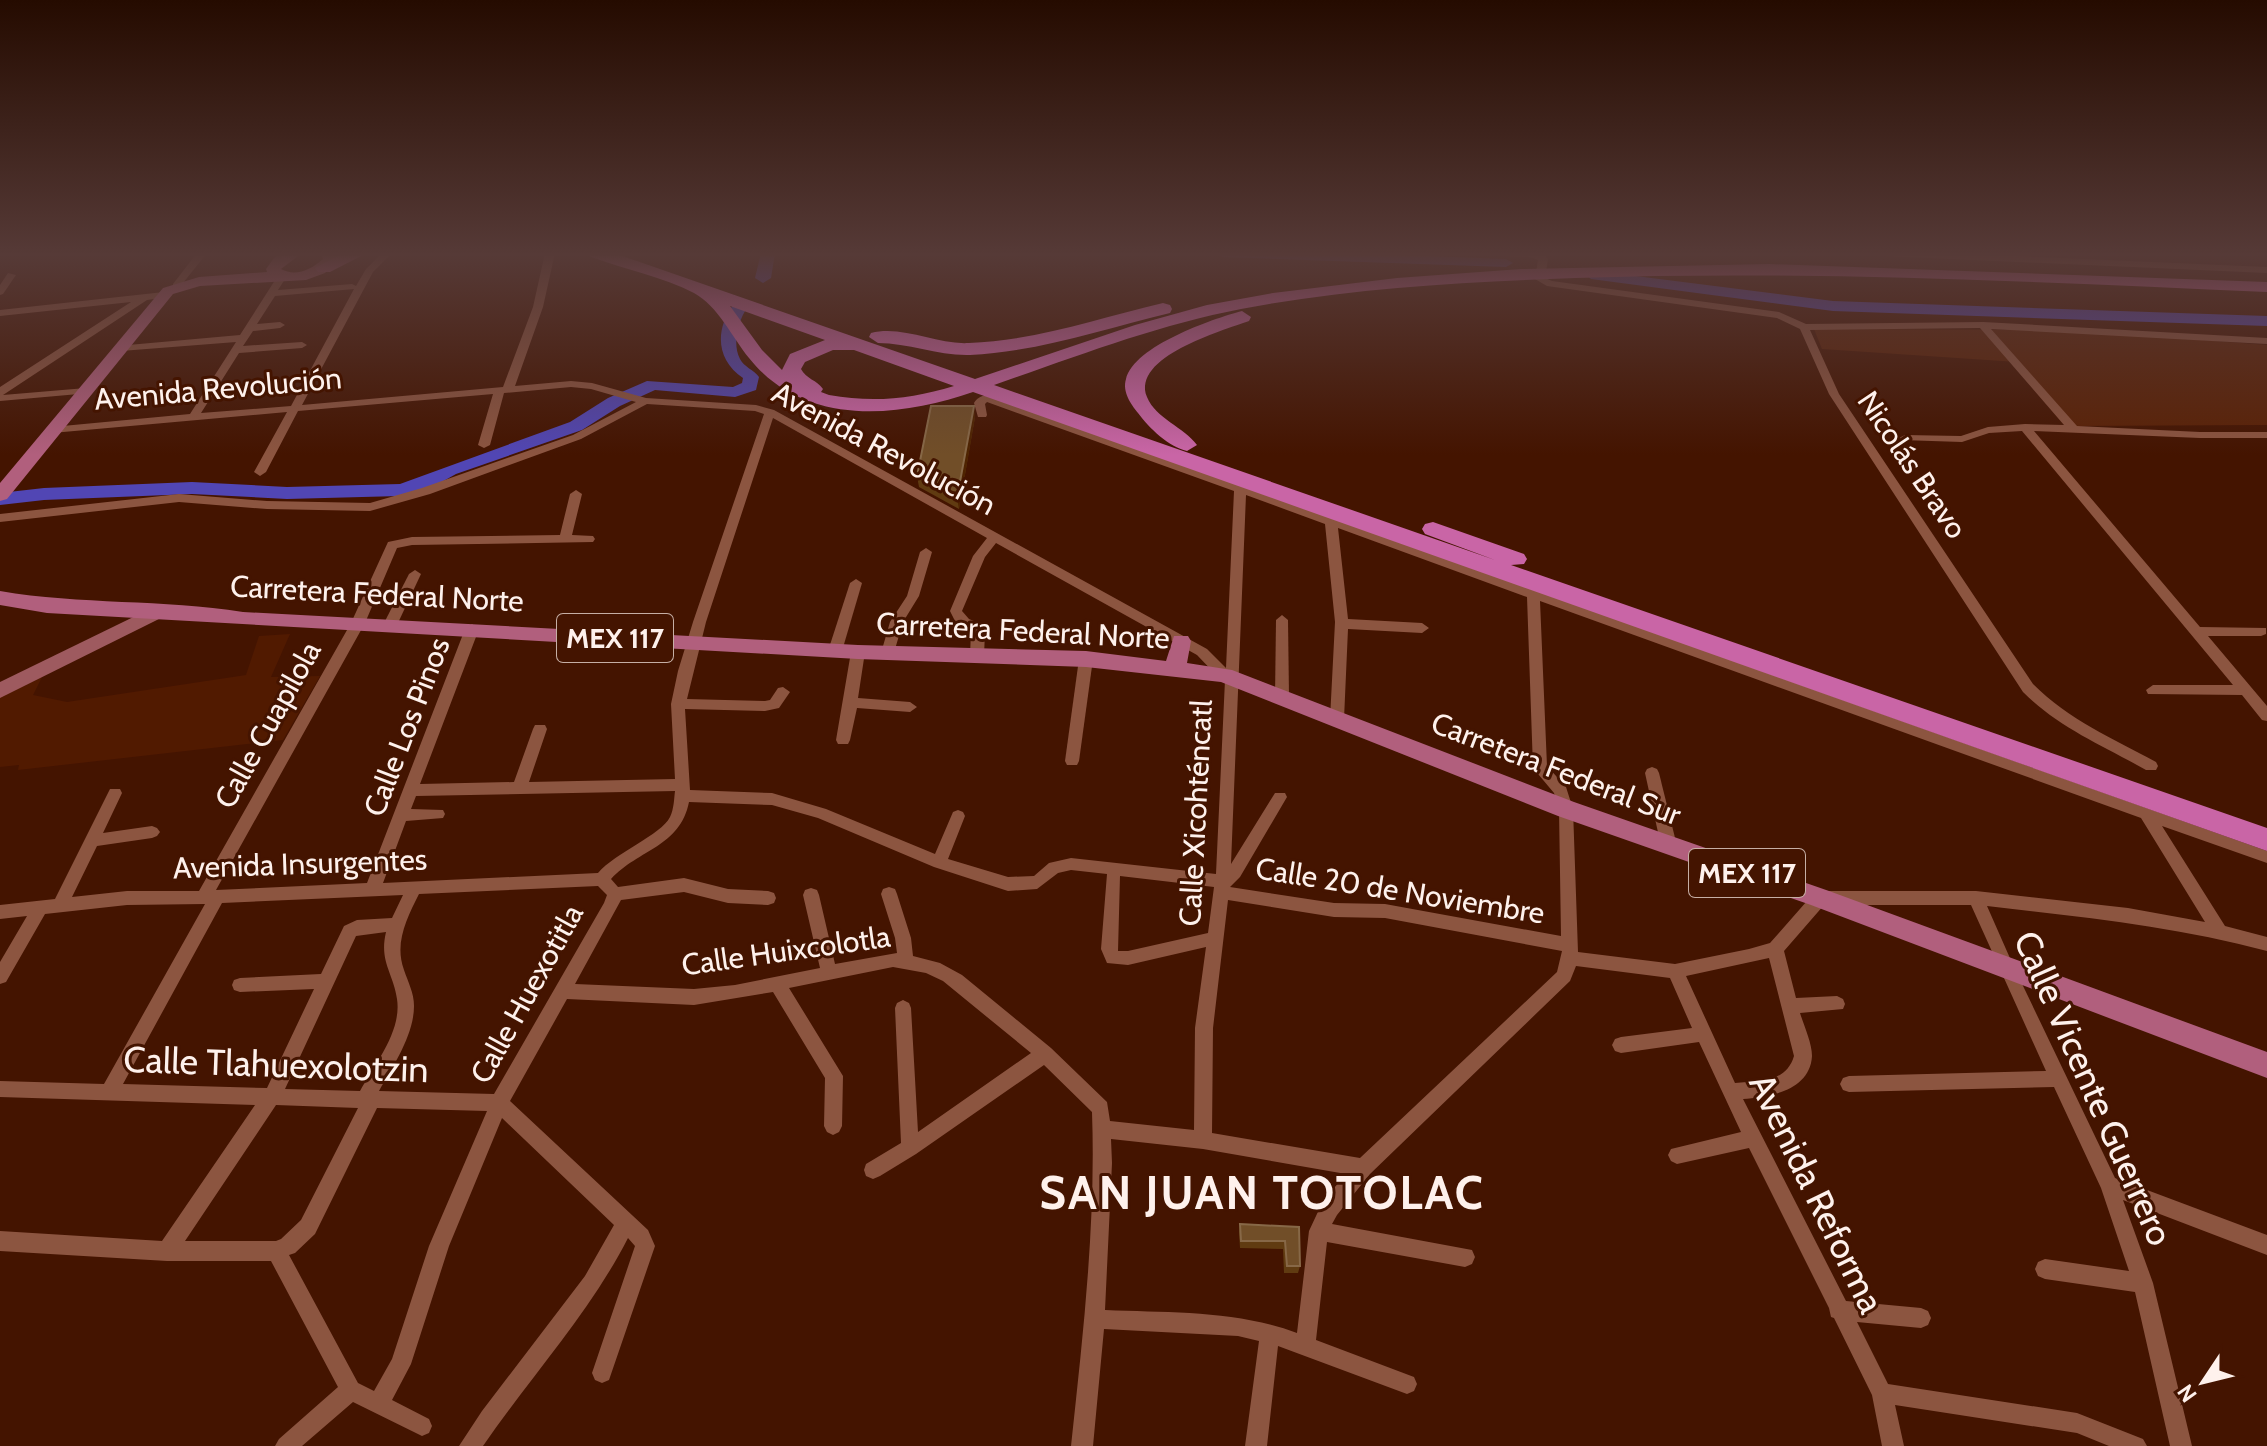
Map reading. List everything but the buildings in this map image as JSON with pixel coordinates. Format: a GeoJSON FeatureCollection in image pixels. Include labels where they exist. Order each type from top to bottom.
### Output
{"type":"FeatureCollection","features":[{"type":"Feature","properties":{"kind":"highway"},"geometry":{"type":"LineString","coordinates":[[732,320],[761,364],[785,385],[809,397],[870,407],[903,405],[1161,320]]}},
{"type":"Feature","properties":{"kind":"highway"},"geometry":{"type":"LineString","coordinates":[[804,320],[1187,445],[2267,823]]}},
{"type":"Feature","properties":{"kind":"highway"},"geometry":{"type":"LineString","coordinates":[[814,320],[2267,840]]}},
{"type":"Feature","properties":{"kind":"highway"},"geometry":{"type":"LineString","coordinates":[[944,392],[896,399],[846,399],[817,391],[797,380],[791,369],[797,358],[831,344],[892,337],[948,349],[989,348],[1115,320]]}},
{"type":"Feature","properties":{"kind":"highway"},"geometry":{"type":"LineString","coordinates":[[1014,369],[1179,320]]}},
{"type":"Feature","properties":{"kind":"highway"},"geometry":{"type":"LineString","coordinates":[[1187,445],[1163,430],[1140,408],[1134,395],[1135,377],[1145,361],[1162,349],[1232,320]]}},
{"type":"Feature","properties":{"kind":"main road"},"geometry":{"type":"LineString","coordinates":[[0,494],[145,320]]}},
{"type":"Feature","properties":{"kind":"main road","name":"Carretera Federal Norte"},"geometry":{"type":"LineString","coordinates":[[0,598],[47,606],[243,619],[835,651],[1086,659],[1227,676]]}},
{"type":"Feature","properties":{"kind":"main road"},"geometry":{"type":"LineString","coordinates":[[0,691],[158,611]]}},
{"type":"Feature","properties":{"kind":"main road"},"geometry":{"type":"LineString","coordinates":[[1172,667],[1178,661],[1181,641]]}},
{"type":"Feature","properties":{"kind":"main road","name":"Carretera Federal Sur"},"geometry":{"type":"LineString","coordinates":[[1227,676],[1566,809],[1820,898],[2267,1065]]}},
{"type":"Feature","properties":{"kind":"street"},"geometry":{"type":"LineString","coordinates":[[0,392],[109,320]]}},
{"type":"Feature","properties":{"kind":"street"},"geometry":{"type":"LineString","coordinates":[[193,418],[254,320]]}},
{"type":"Feature","properties":{"kind":"street"},"geometry":{"type":"LineString","coordinates":[[260,472],[341,320]]}},
{"type":"Feature","properties":{"kind":"street"},"geometry":{"type":"LineString","coordinates":[[484,445],[532,320]]}},
{"type":"Feature","properties":{"kind":"street"},"geometry":{"type":"LineString","coordinates":[[1790,320],[1804,327],[1983,325],[2267,341]]}},
{"type":"Feature","properties":{"kind":"street"},"geometry":{"type":"LineString","coordinates":[[121,348],[246,333],[280,325]]}},
{"type":"Feature","properties":{"kind":"street"},"geometry":{"type":"LineString","coordinates":[[1983,325],[2074,430]]}},
{"type":"Feature","properties":{"kind":"street","name":"Nicolás Bravo"},"geometry":{"type":"LineString","coordinates":[[1804,327],[1834,394],[2028,688],[2043,705],[2089,737],[2151,766]]}},
{"type":"Feature","properties":{"kind":"street"},"geometry":{"type":"LineString","coordinates":[[236,350],[302,345]]}},
{"type":"Feature","properties":{"kind":"street","name":"Avenida Revolución"},"geometry":{"type":"LineString","coordinates":[[52,430],[583,384],[641,400],[739,406],[770,412],[1202,652],[1227,676]]}},
{"type":"Feature","properties":{"kind":"street"},"geometry":{"type":"LineString","coordinates":[[0,398],[86,391]]}},
{"type":"Feature","properties":{"kind":"street"},"geometry":{"type":"LineString","coordinates":[[982,415],[979,403],[986,398],[2267,857]]}},
{"type":"Feature","properties":{"kind":"street"},"geometry":{"type":"LineString","coordinates":[[0,518],[179,498],[267,505],[370,507],[426,491],[577,437],[641,400]]}},
{"type":"Feature","properties":{"kind":"street"},"geometry":{"type":"LineString","coordinates":[[683,790],[677,733],[678,704],[692,643],[770,412]]}},
{"type":"Feature","properties":{"kind":"street"},"geometry":{"type":"LineString","coordinates":[[2025,427],[2267,716]]}},
{"type":"Feature","properties":{"kind":"street"},"geometry":{"type":"LineString","coordinates":[[1905,438],[1962,439],[1988,430],[2025,427],[2267,435]]}},
{"type":"Feature","properties":{"kind":"street","name":"Calle Xicohténcatl"},"geometry":{"type":"LineString","coordinates":[[1203,1140],[1204,1028],[1222,887],[1227,676],[1240,489]]}},
{"type":"Feature","properties":{"kind":"street"},"geometry":{"type":"LineString","coordinates":[[576,494],[565,539],[589,539]]}},
{"type":"Feature","properties":{"kind":"street"},"geometry":{"type":"LineString","coordinates":[[1331,522],[1342,622],[1337,719]]}},
{"type":"Feature","properties":{"kind":"street"},"geometry":{"type":"LineString","coordinates":[[977,656],[981,633],[959,618],[956,611],[979,556],[994,538]]}},
{"type":"Feature","properties":{"kind":"street","name":"Calle Cuapilola"},"geometry":{"type":"LineString","coordinates":[[110,1090],[358,623],[392,545],[412,541],[565,539]]}},
{"type":"Feature","properties":{"kind":"street"},"geometry":{"type":"LineString","coordinates":[[888,653],[897,622],[913,596],[926,552]]}},
{"type":"Feature","properties":{"kind":"street"},"geometry":{"type":"LineString","coordinates":[[390,625],[415,574]]}},
{"type":"Feature","properties":{"kind":"street"},"geometry":{"type":"LineString","coordinates":[[835,651],[856,583]]}},
{"type":"Feature","properties":{"kind":"street"},"geometry":{"type":"LineString","coordinates":[[1305,1347],[1319,1231],[1330,1208],[1363,1168],[1564,976],[1570,952],[1566,809],[1561,791],[1540,768],[1533,592]]}},
{"type":"Feature","properties":{"kind":"street"},"geometry":{"type":"LineString","coordinates":[[1282,620],[1282,697]]}},
{"type":"Feature","properties":{"kind":"street"},"geometry":{"type":"LineString","coordinates":[[1342,622],[1422,628]]}},
{"type":"Feature","properties":{"kind":"street","name":"Calle Los Pinos"},"geometry":{"type":"LineString","coordinates":[[373,888],[472,629]]}},
{"type":"Feature","properties":{"kind":"street"},"geometry":{"type":"LineString","coordinates":[[2198,632],[2261,631]]}},
{"type":"Feature","properties":{"kind":"street"},"geometry":{"type":"LineString","coordinates":[[843,740],[853,703],[852,686],[858,652]]}},
{"type":"Feature","properties":{"kind":"street"},"geometry":{"type":"LineString","coordinates":[[1072,761],[1086,659]]}},
{"type":"Feature","properties":{"kind":"street"},"geometry":{"type":"LineString","coordinates":[[2153,690],[2246,690]]}},
{"type":"Feature","properties":{"kind":"street"},"geometry":{"type":"LineString","coordinates":[[678,704],[765,706],[774,704],[783,692]]}},
{"type":"Feature","properties":{"kind":"street"},"geometry":{"type":"LineString","coordinates":[[853,703],[910,707]]}},
{"type":"Feature","properties":{"kind":"street"},"geometry":{"type":"LineString","coordinates":[[519,789],[540,729]]}},
{"type":"Feature","properties":{"kind":"street"},"geometry":{"type":"LineString","coordinates":[[1652,773],[1669,846]]}},
{"type":"Feature","properties":{"kind":"street","name":"Calle 20 de Noviembre"},"geometry":{"type":"LineString","coordinates":[[412,790],[683,790],[772,799],[821,813],[939,862],[1008,884],[1037,882],[1060,865],[1071,864],[1222,887],[1334,910],[1385,911],[1570,952],[1675,971],[1775,949]]}},
{"type":"Feature","properties":{"kind":"street","name":"Calle Huexotitla"},"geometry":{"type":"LineString","coordinates":[[379,1402],[401,1364],[439,1246],[499,1103],[565,991],[615,894],[611,885],[602,879],[624,856],[668,831],[677,820],[683,790]]}},
{"type":"Feature","properties":{"kind":"street"},"geometry":{"type":"LineString","coordinates":[[61,904],[115,793]]}},
{"type":"Feature","properties":{"kind":"street"},"geometry":{"type":"LineString","coordinates":[[1222,887],[1235,872],[1280,797]]}},
{"type":"Feature","properties":{"kind":"street"},"geometry":{"type":"LineString","coordinates":[[2146,813],[2220,931]]}},
{"type":"Feature","properties":{"kind":"street"},"geometry":{"type":"LineString","coordinates":[[402,815],[438,814]]}},
{"type":"Feature","properties":{"kind":"street"},"geometry":{"type":"LineString","coordinates":[[939,862],[958,816]]}},
{"type":"Feature","properties":{"kind":"street"},"geometry":{"type":"LineString","coordinates":[[94,840],[152,832]]}},
{"type":"Feature","properties":{"kind":"street"},"geometry":{"type":"LineString","coordinates":[[1113,877],[1109,949],[1113,958],[1128,958],[1216,938]]}},
{"type":"Feature","properties":{"kind":"street","name":"Avenida Insurgentes"},"geometry":{"type":"LineString","coordinates":[[0,912],[127,898],[414,889],[602,879]]}},
{"type":"Feature","properties":{"kind":"street"},"geometry":{"type":"LineString","coordinates":[[615,894],[684,885],[728,896],[768,898]]}},
{"type":"Feature","properties":{"kind":"street"},"geometry":{"type":"LineString","coordinates":[[0,1241],[167,1251],[276,1251],[288,1246],[308,1227],[402,1026],[406,999],[392,958],[398,925],[414,889]]}},
{"type":"Feature","properties":{"kind":"street"},"geometry":{"type":"LineString","coordinates":[[889,894],[903,938],[906,961]]}},
{"type":"Feature","properties":{"kind":"street"},"geometry":{"type":"LineString","coordinates":[[811,895],[829,973]]}},
{"type":"Feature","properties":{"kind":"street"},"geometry":{"type":"LineString","coordinates":[[1730,1092],[1786,1084],[1800,1072],[1803,1056],[1775,949],[1820,898],[1976,898],[2128,915],[2220,931],[2267,944]]}},
{"type":"Feature","properties":{"kind":"street","name":"Calle Vicente Guerrero"},"geometry":{"type":"LineString","coordinates":[[1976,898],[2109,1185],[2143,1283],[2181,1446]]}},
{"type":"Feature","properties":{"kind":"street"},"geometry":{"type":"LineString","coordinates":[[0,977],[41,907]]}},
{"type":"Feature","properties":{"kind":"street"},"geometry":{"type":"LineString","coordinates":[[167,1251],[273,1094],[354,928],[398,925]]}},
{"type":"Feature","properties":{"kind":"street","name":"Calle Huixcolotla"},"geometry":{"type":"LineString","coordinates":[[565,991],[694,997],[893,960],[906,961],[944,971],[956,980],[1098,1103],[1102,1122]]}},
{"type":"Feature","properties":{"kind":"street","name":"Avenida Reforma"},"geometry":{"type":"LineString","coordinates":[[1675,971],[1730,1092],[1882,1393],[1893,1446]]}},
{"type":"Feature","properties":{"kind":"street"},"geometry":{"type":"LineString","coordinates":[[240,985],[328,981]]}},
{"type":"Feature","properties":{"kind":"street"},"geometry":{"type":"LineString","coordinates":[[777,983],[834,1076],[833,1126]]}},
{"type":"Feature","properties":{"kind":"street"},"geometry":{"type":"LineString","coordinates":[[1790,1006],[1837,1004]]}},
{"type":"Feature","properties":{"kind":"street"},"geometry":{"type":"LineString","coordinates":[[903,1008],[910,1148]]}},
{"type":"Feature","properties":{"kind":"street"},"geometry":{"type":"LineString","coordinates":[[1621,1045],[1703,1034]]}},
{"type":"Feature","properties":{"kind":"street"},"geometry":{"type":"LineString","coordinates":[[873,1170],[910,1148],[1045,1054]]}},
{"type":"Feature","properties":{"kind":"street"},"geometry":{"type":"LineString","coordinates":[[1849,1084],[2058,1079]]}},
{"type":"Feature","properties":{"kind":"street","name":"Calle Tlahuexolotzin"},"geometry":{"type":"LineString","coordinates":[[0,1089],[273,1094],[499,1103]]}},
{"type":"Feature","properties":{"kind":"street"},"geometry":{"type":"LineString","coordinates":[[499,1103],[641,1237],[645,1246],[602,1373]]}},
{"type":"Feature","properties":{"kind":"street"},"geometry":{"type":"LineString","coordinates":[[1082,1446],[1095,1319],[1102,1122],[1363,1168]]}},
{"type":"Feature","properties":{"kind":"street"},"geometry":{"type":"LineString","coordinates":[[1677,1155],[1753,1138]]}},
{"type":"Feature","properties":{"kind":"street"},"geometry":{"type":"LineString","coordinates":[[2109,1185],[2267,1245]]}},
{"type":"Feature","properties":{"kind":"street"},"geometry":{"type":"LineString","coordinates":[[470,1446],[552,1341],[599,1273],[625,1223]]}},
{"type":"Feature","properties":{"kind":"street"},"geometry":{"type":"LineString","coordinates":[[1319,1231],[1465,1257]]}},
{"type":"Feature","properties":{"kind":"street"},"geometry":{"type":"LineString","coordinates":[[276,1251],[351,1390],[422,1426]]}},
{"type":"Feature","properties":{"kind":"street"},"geometry":{"type":"LineString","coordinates":[[2045,1269],[2143,1283]]}},
{"type":"Feature","properties":{"kind":"street"},"geometry":{"type":"LineString","coordinates":[[1838,1310],[1921,1318]]}},
{"type":"Feature","properties":{"kind":"street"},"geometry":{"type":"LineString","coordinates":[[1095,1319],[1238,1326],[1270,1333],[1407,1384]]}},
{"type":"Feature","properties":{"kind":"street"},"geometry":{"type":"LineString","coordinates":[[1256,1446],[1270,1333]]}},
{"type":"Feature","properties":{"kind":"street"},"geometry":{"type":"LineString","coordinates":[[286,1446],[351,1390]]}},
{"type":"Feature","properties":{"kind":"street"},"geometry":{"type":"LineString","coordinates":[[1882,1393],[2063,1420],[2136,1446]]}},
{"type":"Feature","properties":{"kind":"shaded area"},"geometry":{"type":"Polygon","coordinates":[[[1814,329],[2073,330],[2267,345],[2267,425],[2074,426],[2017,362],[1822,349],[1814,329]]]}},
{"type":"Feature","properties":{"kind":"shaded area"},"geometry":{"type":"Polygon","coordinates":[[[290,634],[271,677],[320,676],[283,740],[18,770],[19,765],[0,767],[0,697],[42,677],[33,695],[67,702],[246,675],[259,636],[290,634]]]}},
{"type":"Feature","properties":{"kind":"waterway"},"geometry":{"type":"LineString","coordinates":[[0,499],[44,494],[192,488],[287,493],[400,490],[425,484],[450,470],[576,426],[614,402],[653,385],[735,392],[750,386],[751,377],[735,365],[729,352],[733,320]]}},
{"type":"Feature","properties":{"kind":"waterway"},"geometry":{"type":"LineString","coordinates":[[2252,320],[2267,321]]}},
{"type":"Feature","properties":{"kind":"district","name":"SAN JUAN TOTOLAC"},"geometry":{"type":"Point","coordinates":[1262,1193]}}]}
